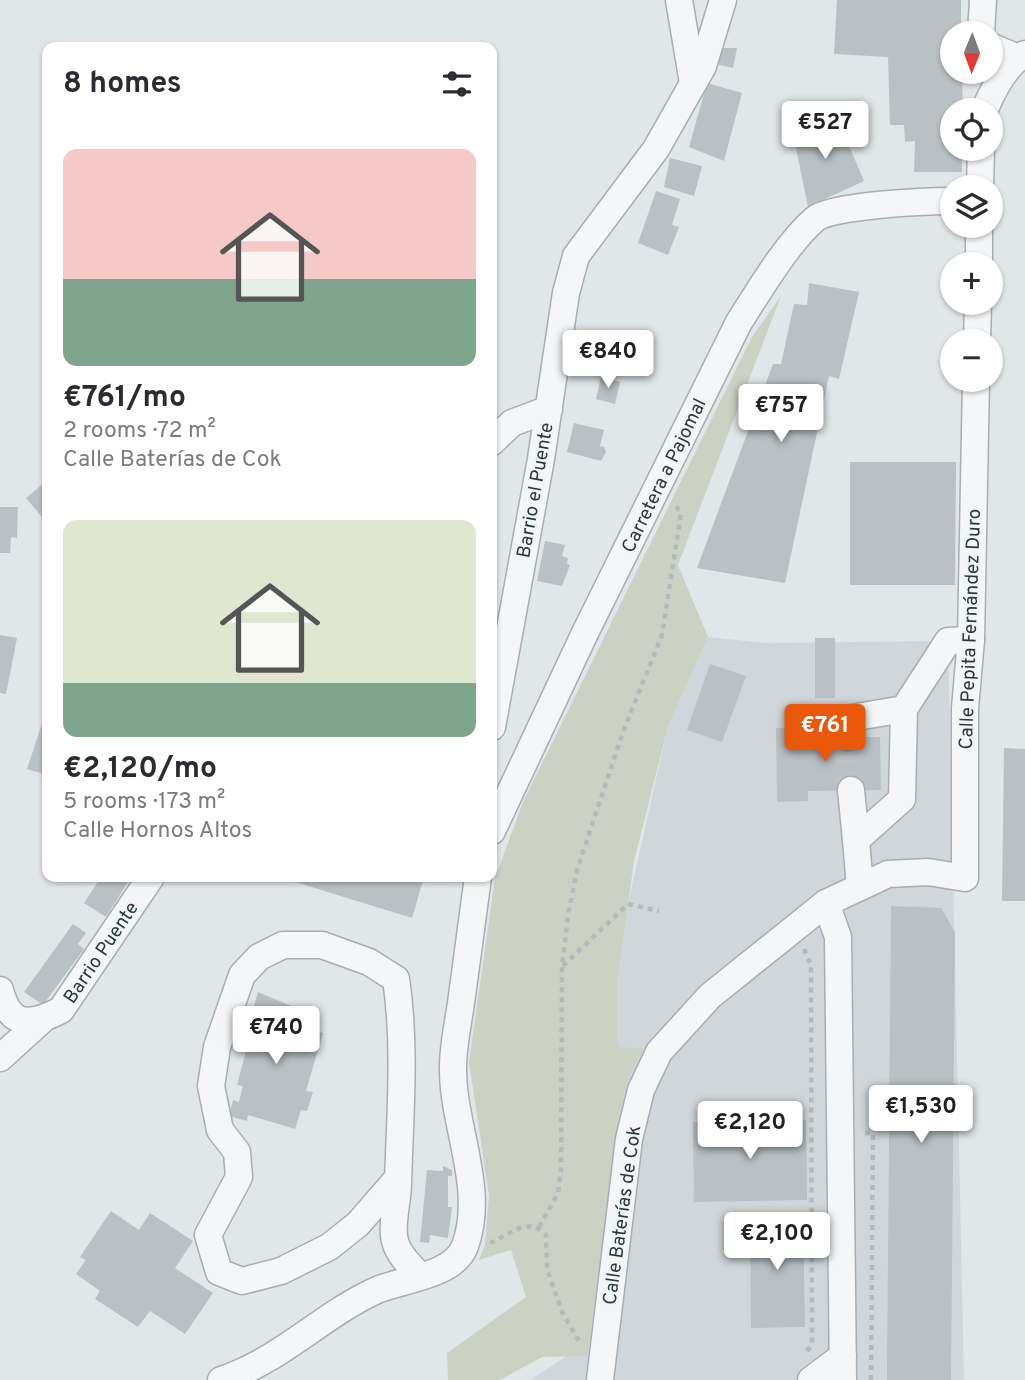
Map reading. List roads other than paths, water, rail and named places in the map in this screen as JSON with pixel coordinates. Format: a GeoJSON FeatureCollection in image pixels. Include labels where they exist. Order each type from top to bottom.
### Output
{"type":"FeatureCollection","features":[{"type":"Feature","properties":{"kind":"street"},"geometry":{"type":"LineString","coordinates":[[679,0],[693,83]]}},
{"type":"Feature","properties":{"kind":"street","name":"Barrio el Puente"},"geometry":{"type":"LineString","coordinates":[[497,699],[566,293],[576,257],[629,188],[703,66],[723,0]]}},
{"type":"Feature","properties":{"kind":"street"},"geometry":{"type":"LineString","coordinates":[[982,21],[983,0]]}},
{"type":"Feature","properties":{"kind":"street"},"geometry":{"type":"LineString","coordinates":[[990,98],[993,89],[1022,56],[1003,50]]}},
{"type":"Feature","properties":{"kind":"street","name":"Carretera a Pajomal"},"geometry":{"type":"LineString","coordinates":[[500,792],[739,323],[769,274],[817,217],[889,203],[940,201]]}},
{"type":"Feature","properties":{"kind":"street","name":"Calle Pepita Fernández Duro"},"geometry":{"type":"LineString","coordinates":[[965,878],[965,708],[971,640],[976,392]]}},
{"type":"Feature","properties":{"kind":"street"},"geometry":{"type":"LineString","coordinates":[[497,437],[512,423],[548,409]]}},
{"type":"Feature","properties":{"kind":"street"},"geometry":{"type":"LineString","coordinates":[[856,840],[902,799],[904,709],[948,642],[971,640]]}},
{"type":"Feature","properties":{"kind":"street"},"geometry":{"type":"LineString","coordinates":[[846,737],[845,719],[904,709]]}},
{"type":"Feature","properties":{"kind":"street"},"geometry":{"type":"LineString","coordinates":[[851,790],[860,887]]}},
{"type":"Feature","properties":{"kind":"street"},"geometry":{"type":"LineString","coordinates":[[928,872],[948,861],[964,845]]}},
{"type":"Feature","properties":{"kind":"street","name":"Calle Baterías de Cok"},"geometry":{"type":"LineString","coordinates":[[600,1380],[629,1139],[641,1090],[659,1052],[710,996],[826,903],[888,874],[928,872],[965,878]]}},
{"type":"Feature","properties":{"kind":"street","name":"Barrio Puente"},"geometry":{"type":"LineString","coordinates":[[0,990],[4,1006],[15,1018],[29,1022],[43,1019],[61,1010],[148,882]]}},
{"type":"Feature","properties":{"kind":"street"},"geometry":{"type":"LineString","coordinates":[[221,1380],[264,1363],[352,1303],[458,1258],[465,1245],[471,1212],[470,1184],[453,1065],[477,882]]}},
{"type":"Feature","properties":{"kind":"street"},"geometry":{"type":"LineString","coordinates":[[807,1369],[843,1368],[838,937],[826,903]]}},
{"type":"Feature","properties":{"kind":"street"},"geometry":{"type":"LineString","coordinates":[[398,1178],[358,1224],[329,1247],[281,1271],[242,1281],[219,1272],[208,1235],[239,1177],[237,1152],[220,1130],[211,1086],[217,1047],[242,975],[259,957],[283,945],[322,945],[369,962],[396,979],[400,1007],[401,1072],[398,1178],[394,1237],[400,1254],[420,1276]]}},
{"type":"Feature","properties":{"kind":"street","name":"Barrio Puente"},"geometry":{"type":"LineString","coordinates":[[0,1058],[43,1019]]}},
{"type":"Feature","properties":{"kind":"street"},"geometry":{"type":"LineString","coordinates":[[344,1236],[376,1233],[394,1237]]}},
{"type":"Feature","properties":{"kind":"tunnel"},"geometry":{"type":"LineString","coordinates":[[847,737],[851,790]]}}]}
